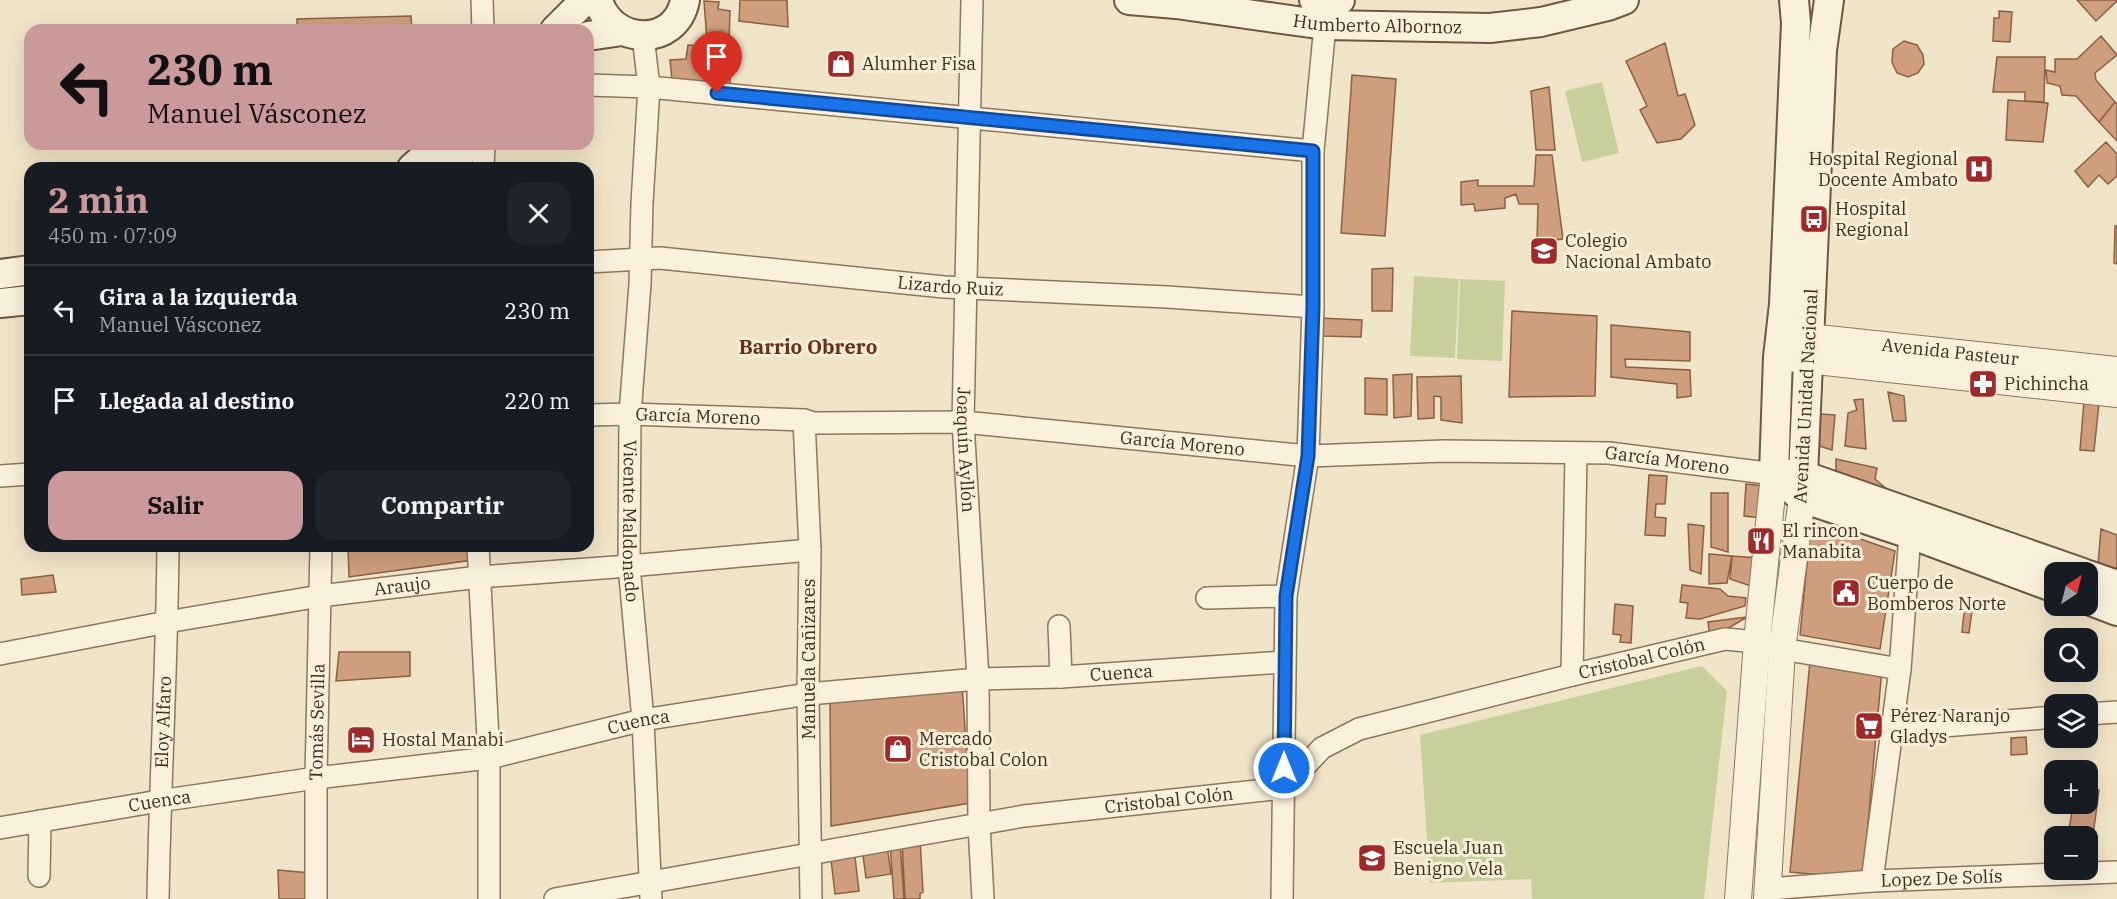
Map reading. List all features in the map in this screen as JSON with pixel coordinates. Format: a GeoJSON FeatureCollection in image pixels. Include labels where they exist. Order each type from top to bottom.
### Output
{"type":"FeatureCollection","features":[{"type":"Feature","properties":{"kind":"main road"},"geometry":{"type":"LineString","coordinates":[[561,24],[585,0]]}},
{"type":"Feature","properties":{"kind":"main road"},"geometry":{"type":"LineString","coordinates":[[598,0],[603,14],[611,23],[632,34]]}},
{"type":"Feature","properties":{"kind":"main road"},"geometry":{"type":"LineString","coordinates":[[594,36],[657,33],[670,27],[679,16],[686,0]]}},
{"type":"Feature","properties":{"kind":"main road","name":"Humberto Albornoz"},"geometry":{"type":"LineString","coordinates":[[1129,0],[1176,4],[1320,8],[1490,28],[1541,22],[1624,0]]}},
{"type":"Feature","properties":{"kind":"main road","name":"Humberto Albornoz"},"geometry":{"type":"LineString","coordinates":[[1320,8],[1340,0]]}},
{"type":"Feature","properties":{"kind":"main road","name":"Avenida Unidad Nacional"},"geometry":{"type":"LineString","coordinates":[[1794,0],[1796,24],[1794,346],[1802,487]]}},
{"type":"Feature","properties":{"kind":"main road","name":"Avenida Unidad Nacional"},"geometry":{"type":"LineString","coordinates":[[1774,474],[1794,346],[1822,51],[1829,0]]}},
{"type":"Feature","properties":{"kind":"main road"},"geometry":{"type":"LineString","coordinates":[[419,162],[432,150]]}},
{"type":"Feature","properties":{"kind":"main road"},"geometry":{"type":"LineString","coordinates":[[451,162],[464,150]]}},
{"type":"Feature","properties":{"kind":"main road"},"geometry":{"type":"LineString","coordinates":[[0,274],[24,271]]}},
{"type":"Feature","properties":{"kind":"main road"},"geometry":{"type":"LineString","coordinates":[[0,303],[24,301]]}},
{"type":"Feature","properties":{"kind":"main road"},"geometry":{"type":"LineString","coordinates":[[1774,474],[1910,534],[2044,584]]}},
{"type":"Feature","properties":{"kind":"main road"},"geometry":{"type":"LineString","coordinates":[[1802,487],[2047,562]]}},
{"type":"Feature","properties":{"kind":"main road"},"geometry":{"type":"LineString","coordinates":[[2098,578],[2117,585]]}},
{"type":"Feature","properties":{"kind":"main road"},"geometry":{"type":"LineString","coordinates":[[2098,604],[2117,611]]}},
{"type":"Feature","properties":{"kind":"street"},"geometry":{"type":"LineString","coordinates":[[482,0],[483,24]]}},
{"type":"Feature","properties":{"kind":"street","name":"Joaquín Ayllón"},"geometry":{"type":"LineString","coordinates":[[972,0],[963,422],[978,679],[982,899]]}},
{"type":"Feature","properties":{"kind":"street"},"geometry":{"type":"LineString","coordinates":[[1282,899],[1286,596],[1308,456],[1313,307],[1313,151],[1320,8]]}},
{"type":"Feature","properties":{"kind":"street","name":"Vicente Maldonado"},"geometry":{"type":"LineString","coordinates":[[632,34],[649,87],[639,259],[640,284],[630,414],[629,566],[644,720],[651,890]]}},
{"type":"Feature","properties":{"kind":"street"},"geometry":{"type":"LineString","coordinates":[[594,85],[649,87],[1313,151]]}},
{"type":"Feature","properties":{"kind":"street","name":"Lizardo Ruiz"},"geometry":{"type":"LineString","coordinates":[[594,262],[660,258],[965,288],[1167,297],[1313,307]]}},
{"type":"Feature","properties":{"kind":"street","name":"Avenida Pasteur"},"geometry":{"type":"LineString","coordinates":[[1794,346],[2117,370]]}},
{"type":"Feature","properties":{"kind":"street","name":"Avenida Pasteur"},"geometry":{"type":"LineString","coordinates":[[1794,346],[2117,394]]}},
{"type":"Feature","properties":{"kind":"street","name":"García Moreno"},"geometry":{"type":"LineString","coordinates":[[594,416],[630,414],[804,420],[814,423],[963,422],[1308,456],[1444,451],[1609,453],[1774,474]]}},
{"type":"Feature","properties":{"kind":"street","name":"Manuela Cañizares"},"geometry":{"type":"LineString","coordinates":[[804,420],[810,550],[808,694],[811,899]]}},
{"type":"Feature","properties":{"kind":"street"},"geometry":{"type":"LineString","coordinates":[[1572,675],[1576,453]]}},
{"type":"Feature","properties":{"kind":"street"},"geometry":{"type":"LineString","coordinates":[[0,476],[24,474]]}},
{"type":"Feature","properties":{"kind":"street","name":"Avenida Unidad Nacional"},"geometry":{"type":"LineString","coordinates":[[1738,899],[1757,642],[1774,474]]}},
{"type":"Feature","properties":{"kind":"street","name":"Avenida Unidad Nacional"},"geometry":{"type":"LineString","coordinates":[[1767,894],[1782,649],[1802,487]]}},
{"type":"Feature","properties":{"kind":"street"},"geometry":{"type":"LineString","coordinates":[[1872,881],[1900,669],[1910,534]]}},
{"type":"Feature","properties":{"kind":"street","name":"Araujo"},"geometry":{"type":"LineString","coordinates":[[0,654],[167,621],[320,596],[479,577],[810,550]]}},
{"type":"Feature","properties":{"kind":"street","name":"Eloy Alfaro"},"geometry":{"type":"LineString","coordinates":[[158,899],[159,801],[168,552]]}},
{"type":"Feature","properties":{"kind":"street","name":"Tomás Sevilla"},"geometry":{"type":"LineString","coordinates":[[316,899],[321,552]]}},
{"type":"Feature","properties":{"kind":"street"},"geometry":{"type":"LineString","coordinates":[[478,552],[489,758],[489,899]]}},
{"type":"Feature","properties":{"kind":"street"},"geometry":{"type":"LineString","coordinates":[[1207,598],[1286,596]]}},
{"type":"Feature","properties":{"kind":"street"},"geometry":{"type":"LineString","coordinates":[[1059,627],[1061,677]]}},
{"type":"Feature","properties":{"kind":"street","name":"Cristobal Colón"},"geometry":{"type":"LineString","coordinates":[[555,899],[651,890],[812,852],[1024,816],[1284,788],[1322,748],[1359,729],[1725,639],[1757,642],[1782,649],[1900,669]]}},
{"type":"Feature","properties":{"kind":"street","name":"Cuenca"},"geometry":{"type":"LineString","coordinates":[[0,828],[159,801],[316,778],[489,758],[644,720],[808,694],[978,679],[1061,677],[1284,662]]}},
{"type":"Feature","properties":{"kind":"street"},"geometry":{"type":"LineString","coordinates":[[2098,713],[2117,712]]}},
{"type":"Feature","properties":{"kind":"street"},"geometry":{"type":"LineString","coordinates":[[1893,730],[2044,718]]}},
{"type":"Feature","properties":{"kind":"street"},"geometry":{"type":"LineString","coordinates":[[39,876],[40,821]]}},
{"type":"Feature","properties":{"kind":"street","name":"Lopez De Solís"},"geometry":{"type":"LineString","coordinates":[[1767,894],[1872,881],[2117,872]]}},
{"type":"Feature","properties":{"kind":"green space"},"geometry":{"type":"Polygon","coordinates":[[[1602,82],[1619,153],[1582,162],[1565,91],[1602,82]]]}},
{"type":"Feature","properties":{"kind":"green space"},"geometry":{"type":"Polygon","coordinates":[[[1414,276],[1459,279],[1455,358],[1410,356],[1414,276]]]}},
{"type":"Feature","properties":{"kind":"green space"},"geometry":{"type":"Polygon","coordinates":[[[1460,279],[1505,281],[1502,361],[1457,359],[1460,279]]]}},
{"type":"Feature","properties":{"kind":"green space"},"geometry":{"type":"Polygon","coordinates":[[[1702,666],[1727,691],[1704,899],[1532,899],[1531,879],[1430,883],[1420,735],[1702,666]]]}},
{"type":"Feature","properties":{"kind":"building"},"geometry":{"type":"Polygon","coordinates":[[[740,0],[787,0],[788,27],[739,21],[740,0]]]}},
{"type":"Feature","properties":{"kind":"building"},"geometry":{"type":"Polygon","coordinates":[[[2077,0],[2117,0],[2117,1],[2096,21],[2077,0]]]}},
{"type":"Feature","properties":{"kind":"building"},"geometry":{"type":"Polygon","coordinates":[[[704,1],[719,2],[718,9],[730,11],[729,44],[707,41],[704,1]]]}},
{"type":"Feature","properties":{"kind":"building"},"geometry":{"type":"Polygon","coordinates":[[[1999,11],[2012,12],[2010,42],[1993,41],[1994,18],[1999,18],[1999,11]]]}},
{"type":"Feature","properties":{"kind":"building"},"geometry":{"type":"Polygon","coordinates":[[[411,16],[412,24],[297,24],[297,19],[411,16]]]}},
{"type":"Feature","properties":{"kind":"building"},"geometry":{"type":"Polygon","coordinates":[[[2101,36],[2117,55],[2095,73],[2096,80],[2115,102],[2099,122],[2076,96],[2062,95],[2060,86],[2047,83],[2046,70],[2055,72],[2055,59],[2077,59],[2101,36]]]}},
{"type":"Feature","properties":{"kind":"building"},"geometry":{"type":"Polygon","coordinates":[[[1904,41],[1917,45],[1923,55],[1924,64],[1918,73],[1908,77],[1897,73],[1892,62],[1893,49],[1904,41]]]}},
{"type":"Feature","properties":{"kind":"building"},"geometry":{"type":"Polygon","coordinates":[[[1665,43],[1678,96],[1685,94],[1695,125],[1681,139],[1657,143],[1640,110],[1647,106],[1626,61],[1665,43]]]}},
{"type":"Feature","properties":{"kind":"building"},"geometry":{"type":"Polygon","coordinates":[[[688,45],[730,49],[730,84],[672,80],[670,60],[686,59],[688,45]]]}},
{"type":"Feature","properties":{"kind":"building"},"geometry":{"type":"Polygon","coordinates":[[[1997,57],[2045,57],[2044,102],[2025,101],[2025,92],[1993,92],[1997,57]]]}},
{"type":"Feature","properties":{"kind":"building"},"geometry":{"type":"Polygon","coordinates":[[[1352,75],[1396,79],[1385,236],[1341,233],[1352,75]]]}},
{"type":"Feature","properties":{"kind":"building"},"geometry":{"type":"Polygon","coordinates":[[[1549,87],[1555,150],[1536,150],[1531,91],[1549,87]]]}},
{"type":"Feature","properties":{"kind":"building"},"geometry":{"type":"Polygon","coordinates":[[[2008,100],[2048,103],[2043,142],[2006,140],[2008,100]]]}},
{"type":"Feature","properties":{"kind":"building"},"geometry":{"type":"Polygon","coordinates":[[[2115,102],[2117,104],[2117,141],[2099,122],[2115,102]]]}},
{"type":"Feature","properties":{"kind":"building"},"geometry":{"type":"Polygon","coordinates":[[[2106,142],[2117,154],[2117,176],[2108,184],[2099,175],[2088,187],[2075,171],[2106,142]]]}},
{"type":"Feature","properties":{"kind":"building"},"geometry":{"type":"Polygon","coordinates":[[[1536,155],[1552,155],[1563,239],[1537,242],[1538,204],[1519,204],[1516,194],[1505,198],[1505,208],[1475,211],[1474,204],[1461,205],[1461,182],[1478,180],[1478,186],[1534,186],[1536,155]]]}},
{"type":"Feature","properties":{"kind":"building"},"geometry":{"type":"Polygon","coordinates":[[[2115,226],[2117,226],[2117,264],[2114,263],[2115,226]]]}},
{"type":"Feature","properties":{"kind":"building"},"geometry":{"type":"Polygon","coordinates":[[[1393,268],[1392,311],[1372,311],[1372,269],[1393,268]]]}},
{"type":"Feature","properties":{"kind":"building"},"geometry":{"type":"Polygon","coordinates":[[[1512,311],[1597,316],[1595,396],[1509,397],[1512,311]]]}},
{"type":"Feature","properties":{"kind":"building"},"geometry":{"type":"Polygon","coordinates":[[[1319,318],[1362,320],[1361,337],[1322,336],[1319,318]]]}},
{"type":"Feature","properties":{"kind":"building"},"geometry":{"type":"Polygon","coordinates":[[[1611,325],[1690,332],[1690,361],[1625,359],[1626,367],[1690,370],[1691,396],[1677,398],[1677,384],[1611,377],[1611,325]]]}},
{"type":"Feature","properties":{"kind":"building"},"geometry":{"type":"Polygon","coordinates":[[[1412,374],[1411,416],[1394,418],[1393,375],[1412,374]]]}},
{"type":"Feature","properties":{"kind":"building"},"geometry":{"type":"Polygon","coordinates":[[[1461,376],[1462,423],[1441,420],[1441,397],[1434,396],[1434,418],[1418,419],[1417,377],[1461,376]]]}},
{"type":"Feature","properties":{"kind":"building"},"geometry":{"type":"Polygon","coordinates":[[[1365,378],[1387,379],[1387,415],[1365,414],[1365,378]]]}},
{"type":"Feature","properties":{"kind":"building"},"geometry":{"type":"Polygon","coordinates":[[[1888,392],[1904,396],[1906,421],[1893,421],[1888,392]]]}},
{"type":"Feature","properties":{"kind":"building"},"geometry":{"type":"Polygon","coordinates":[[[1863,399],[1866,449],[1845,446],[1848,413],[1857,410],[1854,400],[1863,399]]]}},
{"type":"Feature","properties":{"kind":"building"},"geometry":{"type":"Polygon","coordinates":[[[2084,401],[2099,403],[2094,451],[2080,450],[2084,401]]]}},
{"type":"Feature","properties":{"kind":"building"},"geometry":{"type":"Polygon","coordinates":[[[1820,414],[1835,415],[1832,450],[1819,446],[1820,414]]]}},
{"type":"Feature","properties":{"kind":"building"},"geometry":{"type":"Polygon","coordinates":[[[1836,459],[1877,468],[1875,479],[1888,490],[1836,471],[1836,459]]]}},
{"type":"Feature","properties":{"kind":"building"},"geometry":{"type":"Polygon","coordinates":[[[1649,475],[1667,476],[1665,504],[1656,504],[1655,517],[1666,518],[1665,536],[1645,535],[1649,475]]]}},
{"type":"Feature","properties":{"kind":"building"},"geometry":{"type":"Polygon","coordinates":[[[1746,484],[1764,486],[1762,518],[1744,516],[1746,484]]]}},
{"type":"Feature","properties":{"kind":"building"},"geometry":{"type":"Polygon","coordinates":[[[1711,493],[1728,493],[1728,552],[1711,547],[1711,493]]]}},
{"type":"Feature","properties":{"kind":"building","name":"Cuerpo de Bomberos Norte"},"geometry":{"type":"Polygon","coordinates":[[[1811,522],[1895,551],[1880,649],[1800,635],[1811,522]]]}},
{"type":"Feature","properties":{"kind":"building"},"geometry":{"type":"Polygon","coordinates":[[[1688,524],[1704,526],[1701,574],[1690,570],[1688,524]]]}},
{"type":"Feature","properties":{"kind":"building"},"geometry":{"type":"Polygon","coordinates":[[[2101,529],[2117,535],[2117,572],[2098,564],[2101,529]]]}},
{"type":"Feature","properties":{"kind":"building"},"geometry":{"type":"Polygon","coordinates":[[[348,552],[473,552],[473,560],[349,577],[348,552]]]}},
{"type":"Feature","properties":{"kind":"building"},"geometry":{"type":"Polygon","coordinates":[[[1709,554],[1732,556],[1727,583],[1709,584],[1709,554]]]}},
{"type":"Feature","properties":{"kind":"building"},"geometry":{"type":"Polygon","coordinates":[[[1732,556],[1758,558],[1757,588],[1730,579],[1732,556]]]}},
{"type":"Feature","properties":{"kind":"building"},"geometry":{"type":"Polygon","coordinates":[[[53,575],[56,592],[22,595],[21,579],[53,575]]]}},
{"type":"Feature","properties":{"kind":"building"},"geometry":{"type":"Polygon","coordinates":[[[1682,585],[1720,589],[1728,596],[1746,598],[1745,606],[1700,619],[1686,618],[1688,603],[1680,602],[1682,585]]]}},
{"type":"Feature","properties":{"kind":"building"},"geometry":{"type":"Polygon","coordinates":[[[1965,603],[1973,603],[1969,633],[1962,632],[1965,603]]]}},
{"type":"Feature","properties":{"kind":"building"},"geometry":{"type":"Polygon","coordinates":[[[1615,604],[1633,606],[1631,643],[1620,642],[1621,635],[1613,634],[1615,604]]]}},
{"type":"Feature","properties":{"kind":"building"},"geometry":{"type":"Polygon","coordinates":[[[1747,617],[1710,639],[1708,622],[1747,617]]]}},
{"type":"Feature","properties":{"kind":"building"},"geometry":{"type":"Polygon","coordinates":[[[339,652],[410,652],[410,676],[336,681],[339,652]]]}},
{"type":"Feature","properties":{"kind":"building"},"geometry":{"type":"Polygon","coordinates":[[[1810,661],[1882,669],[1863,879],[1790,872],[1810,661]]]}},
{"type":"Feature","properties":{"kind":"building","name":"Mercado Cristobal Colon"},"geometry":{"type":"Polygon","coordinates":[[[962,684],[970,803],[831,826],[830,696],[962,684]]]}},
{"type":"Feature","properties":{"kind":"building"},"geometry":{"type":"Polygon","coordinates":[[[2026,737],[2027,754],[2011,755],[2011,738],[2026,737]]]}},
{"type":"Feature","properties":{"kind":"building"},"geometry":{"type":"Polygon","coordinates":[[[2071,814],[2096,814],[2094,826],[2070,826],[2071,814]]]}},
{"type":"Feature","properties":{"kind":"building"},"geometry":{"type":"Polygon","coordinates":[[[920,839],[923,892],[920,894],[920,899],[905,899],[902,840],[920,839]]]}},
{"type":"Feature","properties":{"kind":"building"},"geometry":{"type":"Polygon","coordinates":[[[900,842],[904,899],[894,899],[890,843],[900,842]]]}},
{"type":"Feature","properties":{"kind":"building"},"geometry":{"type":"Polygon","coordinates":[[[887,845],[891,874],[866,878],[862,848],[887,845]]]}},
{"type":"Feature","properties":{"kind":"building"},"geometry":{"type":"Polygon","coordinates":[[[854,848],[859,891],[835,894],[830,851],[854,848]]]}},
{"type":"Feature","properties":{"kind":"building"},"geometry":{"type":"Polygon","coordinates":[[[278,870],[310,873],[307,899],[279,899],[278,870]]]}},
{"type":"Feature","properties":{"kind":"place","name":"Alumher Fisa"},"geometry":{"type":"Point","coordinates":[841,64]}},
{"type":"Feature","properties":{"kind":"place","name":"Hospital Regional Docente Ambato"},"geometry":{"type":"Point","coordinates":[1979,169]}},
{"type":"Feature","properties":{"kind":"place","name":"Hospital Regional"},"geometry":{"type":"Point","coordinates":[1814,219]}},
{"type":"Feature","properties":{"kind":"place","name":"Colegio Nacional Ambato"},"geometry":{"type":"Point","coordinates":[1544,251]}},
{"type":"Feature","properties":{"kind":"place","name":"Pichincha"},"geometry":{"type":"Point","coordinates":[1983,384]}},
{"type":"Feature","properties":{"kind":"place","name":"El rincon Manabita"},"geometry":{"type":"Point","coordinates":[1761,541]}},
{"type":"Feature","properties":{"kind":"place","name":"Cuerpo de Bomberos Norte"},"geometry":{"type":"Point","coordinates":[1846,593]}},
{"type":"Feature","properties":{"kind":"place","name":"Pérez Naranjo Gladys"},"geometry":{"type":"Point","coordinates":[1869,726]}},
{"type":"Feature","properties":{"kind":"place","name":"Hostal Manabi"},"geometry":{"type":"Point","coordinates":[361,740]}},
{"type":"Feature","properties":{"kind":"place","name":"Mercado Cristobal Colon"},"geometry":{"type":"Point","coordinates":[898,749]}},
{"type":"Feature","properties":{"kind":"place","name":"Escuela Juan Benigno Vela"},"geometry":{"type":"Point","coordinates":[1372,858]}},
{"type":"Feature","properties":{"kind":"district","name":"Barrio Obrero"},"geometry":{"type":"Point","coordinates":[808,347]}},
{"type":"Feature","properties":{"kind":"route"},"geometry":{"type":"LineString","coordinates":[[717,93],[1313,151],[1313,307],[1308,456],[1286,596],[1283,691],[1284,768]]}}]}
